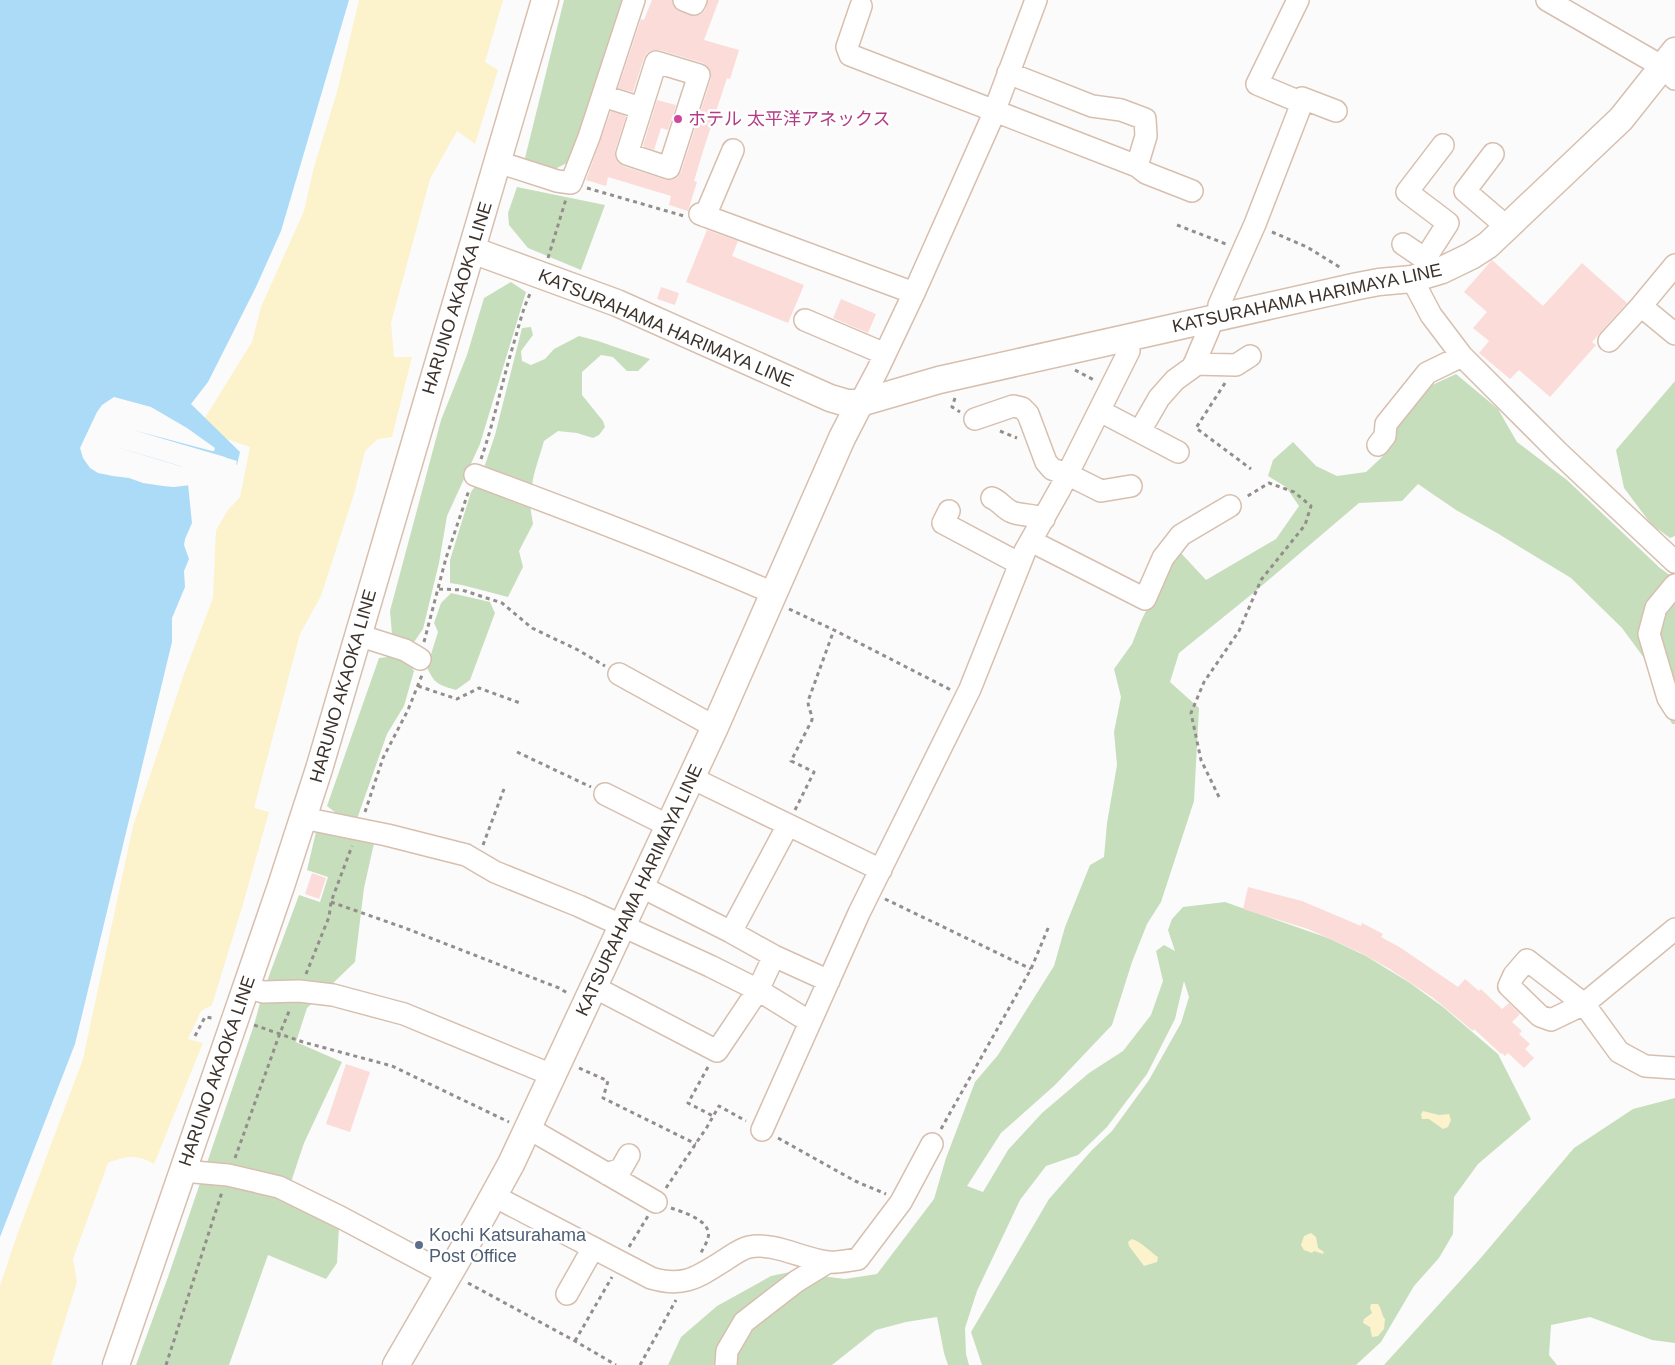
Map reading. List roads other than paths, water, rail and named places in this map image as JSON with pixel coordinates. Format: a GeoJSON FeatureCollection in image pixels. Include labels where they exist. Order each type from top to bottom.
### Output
{"type":"FeatureCollection","features":[{"type":"Feature","properties":{"kind":"main road","name":"HARUNO AKAOKA LINE"},"geometry":{"type":"LineString","coordinates":[[116,1365],[303,818],[545,0]]}},
{"type":"Feature","properties":{"kind":"main road","name":"KATSURAHAMA HARIMAYA LINE"},"geometry":{"type":"LineString","coordinates":[[472,250],[616,303],[830,398],[847,403],[860,403],[939,380],[1358,286],[1412,279],[1442,270],[1471,256],[1488,245],[1621,119],[1671,66]]}},
{"type":"Feature","properties":{"kind":"main road","name":"KATSURAHAMA HARIMAYA LINE"},"geometry":{"type":"LineString","coordinates":[[396,1365],[494,1196],[528,1128],[692,778],[842,438],[860,403]]}},
{"type":"Feature","properties":{"kind":"street"},"geometry":{"type":"LineString","coordinates":[[498,162],[557,181],[571,183],[589,137],[634,0]]}},
{"type":"Feature","properties":{"kind":"street"},"geometry":{"type":"LineString","coordinates":[[684,0],[694,4],[696,0]]}},
{"type":"Feature","properties":{"kind":"street"},"geometry":{"type":"LineString","coordinates":[[860,403],[914,293],[994,111],[1036,0]]}},
{"type":"Feature","properties":{"kind":"street"},"geometry":{"type":"LineString","coordinates":[[1298,0],[1258,84],[1300,102]]}},
{"type":"Feature","properties":{"kind":"street"},"geometry":{"type":"LineString","coordinates":[[1547,0],[1671,66]]}},
{"type":"Feature","properties":{"kind":"street"},"geometry":{"type":"LineString","coordinates":[[861,6],[847,47],[850,55],[1137,166],[1146,173],[1192,191]]}},
{"type":"Feature","properties":{"kind":"street"},"geometry":{"type":"LineString","coordinates":[[656,62],[699,75],[669,168],[627,154],[641,108],[656,62]]}},
{"type":"Feature","properties":{"kind":"street"},"geometry":{"type":"LineString","coordinates":[[1008,73],[1092,106],[1120,110],[1145,119],[1146,136],[1137,166]]}},
{"type":"Feature","properties":{"kind":"street"},"geometry":{"type":"LineString","coordinates":[[602,96],[641,108]]}},
{"type":"Feature","properties":{"kind":"street"},"geometry":{"type":"LineString","coordinates":[[1140,430],[1159,398],[1175,380],[1189,371],[1194,364],[1255,225],[1300,108],[1302,98],[1336,111]]}},
{"type":"Feature","properties":{"kind":"street"},"geometry":{"type":"LineString","coordinates":[[1403,244],[1425,259],[1448,223],[1407,192],[1443,145]]}},
{"type":"Feature","properties":{"kind":"street"},"geometry":{"type":"LineString","coordinates":[[733,150],[703,215],[914,293]]}},
{"type":"Feature","properties":{"kind":"street"},"geometry":{"type":"LineString","coordinates":[[1494,154],[1465,191],[1507,227]]}},
{"type":"Feature","properties":{"kind":"street"},"geometry":{"type":"LineString","coordinates":[[1435,243],[1442,270]]}},
{"type":"Feature","properties":{"kind":"street"},"geometry":{"type":"LineString","coordinates":[[1609,341],[1675,265]]}},
{"type":"Feature","properties":{"kind":"street"},"geometry":{"type":"LineString","coordinates":[[1412,279],[1431,315],[1462,356],[1559,453],[1675,562]]}},
{"type":"Feature","properties":{"kind":"street"},"geometry":{"type":"LineString","coordinates":[[1641,306],[1675,334]]}},
{"type":"Feature","properties":{"kind":"street"},"geometry":{"type":"LineString","coordinates":[[805,320],[885,354]]}},
{"type":"Feature","properties":{"kind":"street"},"geometry":{"type":"LineString","coordinates":[[762,1130],[870,892],[966,698],[1020,564],[1112,388],[1129,351],[1128,338]]}},
{"type":"Feature","properties":{"kind":"street"},"geometry":{"type":"LineString","coordinates":[[1378,445],[1385,436],[1386,424],[1427,373],[1462,356]]}},
{"type":"Feature","properties":{"kind":"street"},"geometry":{"type":"LineString","coordinates":[[1194,364],[1243,361]]}},
{"type":"Feature","properties":{"kind":"street"},"geometry":{"type":"LineString","coordinates":[[976,419],[1012,406],[1022,408],[1028,414],[1046,462],[1052,469],[1067,474],[1101,491],[1131,486]]}},
{"type":"Feature","properties":{"kind":"street"},"geometry":{"type":"LineString","coordinates":[[1100,411],[1140,430],[1178,452]]}},
{"type":"Feature","properties":{"kind":"street"},"geometry":{"type":"LineString","coordinates":[[475,475],[560,506],[713,567],[772,597]]}},
{"type":"Feature","properties":{"kind":"street"},"geometry":{"type":"LineString","coordinates":[[992,498],[1016,514],[1034,515],[1044,519]]}},
{"type":"Feature","properties":{"kind":"street"},"geometry":{"type":"LineString","coordinates":[[1031,541],[1145,599],[1163,558],[1181,535],[1230,506]]}},
{"type":"Feature","properties":{"kind":"street"},"geometry":{"type":"LineString","coordinates":[[949,510],[943,523],[1020,564]]}},
{"type":"Feature","properties":{"kind":"street"},"geometry":{"type":"LineString","coordinates":[[1669,592],[1656,608],[1649,634],[1668,698],[1675,709]]}},
{"type":"Feature","properties":{"kind":"street"},"geometry":{"type":"LineString","coordinates":[[358,636],[405,650],[420,659]]}},
{"type":"Feature","properties":{"kind":"street"},"geometry":{"type":"LineString","coordinates":[[619,674],[715,727]]}},
{"type":"Feature","properties":{"kind":"street"},"geometry":{"type":"LineString","coordinates":[[692,778],[881,870]]}},
{"type":"Feature","properties":{"kind":"street"},"geometry":{"type":"LineString","coordinates":[[604,794],[669,826]]}},
{"type":"Feature","properties":{"kind":"street"},"geometry":{"type":"LineString","coordinates":[[303,818],[387,835],[466,855],[495,872],[580,906],[758,990],[810,1022]]}},
{"type":"Feature","properties":{"kind":"street"},"geometry":{"type":"LineString","coordinates":[[731,932],[788,825]]}},
{"type":"Feature","properties":{"kind":"street"},"geometry":{"type":"LineString","coordinates":[[642,887],[774,956],[829,981]]}},
{"type":"Feature","properties":{"kind":"street"},"geometry":{"type":"LineString","coordinates":[[1675,929],[1584,1004],[1619,1052],[1645,1066],[1664,1069],[1675,1068]]}},
{"type":"Feature","properties":{"kind":"street"},"geometry":{"type":"LineString","coordinates":[[590,996],[717,1051],[758,990],[774,956]]}},
{"type":"Feature","properties":{"kind":"street"},"geometry":{"type":"LineString","coordinates":[[246,988],[263,992],[299,991],[333,995],[404,1014],[556,1068]]}},
{"type":"Feature","properties":{"kind":"street"},"geometry":{"type":"LineString","coordinates":[[528,1128],[656,1202]]}},
{"type":"Feature","properties":{"kind":"street"},"geometry":{"type":"LineString","coordinates":[[494,1196],[651,1278],[667,1283],[687,1280],[702,1275],[738,1251],[750,1247],[765,1247],[828,1262],[858,1259],[901,1202],[932,1144]]}},
{"type":"Feature","properties":{"kind":"street"},"geometry":{"type":"LineString","coordinates":[[607,1174],[621,1169],[629,1155]]}},
{"type":"Feature","properties":{"kind":"street"},"geometry":{"type":"LineString","coordinates":[[183,1171],[228,1175],[279,1187],[448,1273]]}},
{"type":"Feature","properties":{"kind":"street"},"geometry":{"type":"LineString","coordinates":[[567,1294],[593,1248]]}},
{"type":"Feature","properties":{"kind":"street"},"geometry":{"type":"LineString","coordinates":[[726,1365],[727,1351],[744,1322],[797,1281],[828,1262]]}},
{"type":"Feature","properties":{"kind":"water"},"geometry":{"type":"Polygon","coordinates":[[[0,0],[349,0],[281,231],[256,287],[208,382],[191,404],[240,452],[237,465],[225,457],[118,426],[113,445],[183,467],[188,484],[192,523],[184,545],[189,559],[184,571],[185,587],[172,618],[172,642],[75,1044],[0,1237],[0,0]]]}},
{"type":"Feature","properties":{"kind":"place","name":"ホテル 太平洋アネックス"},"geometry":{"type":"Point","coordinates":[678,119]}},
{"type":"Feature","properties":{"kind":"place","name":"Kochi Katsurahama Post Office"},"geometry":{"type":"Point","coordinates":[419,1245]}}]}
